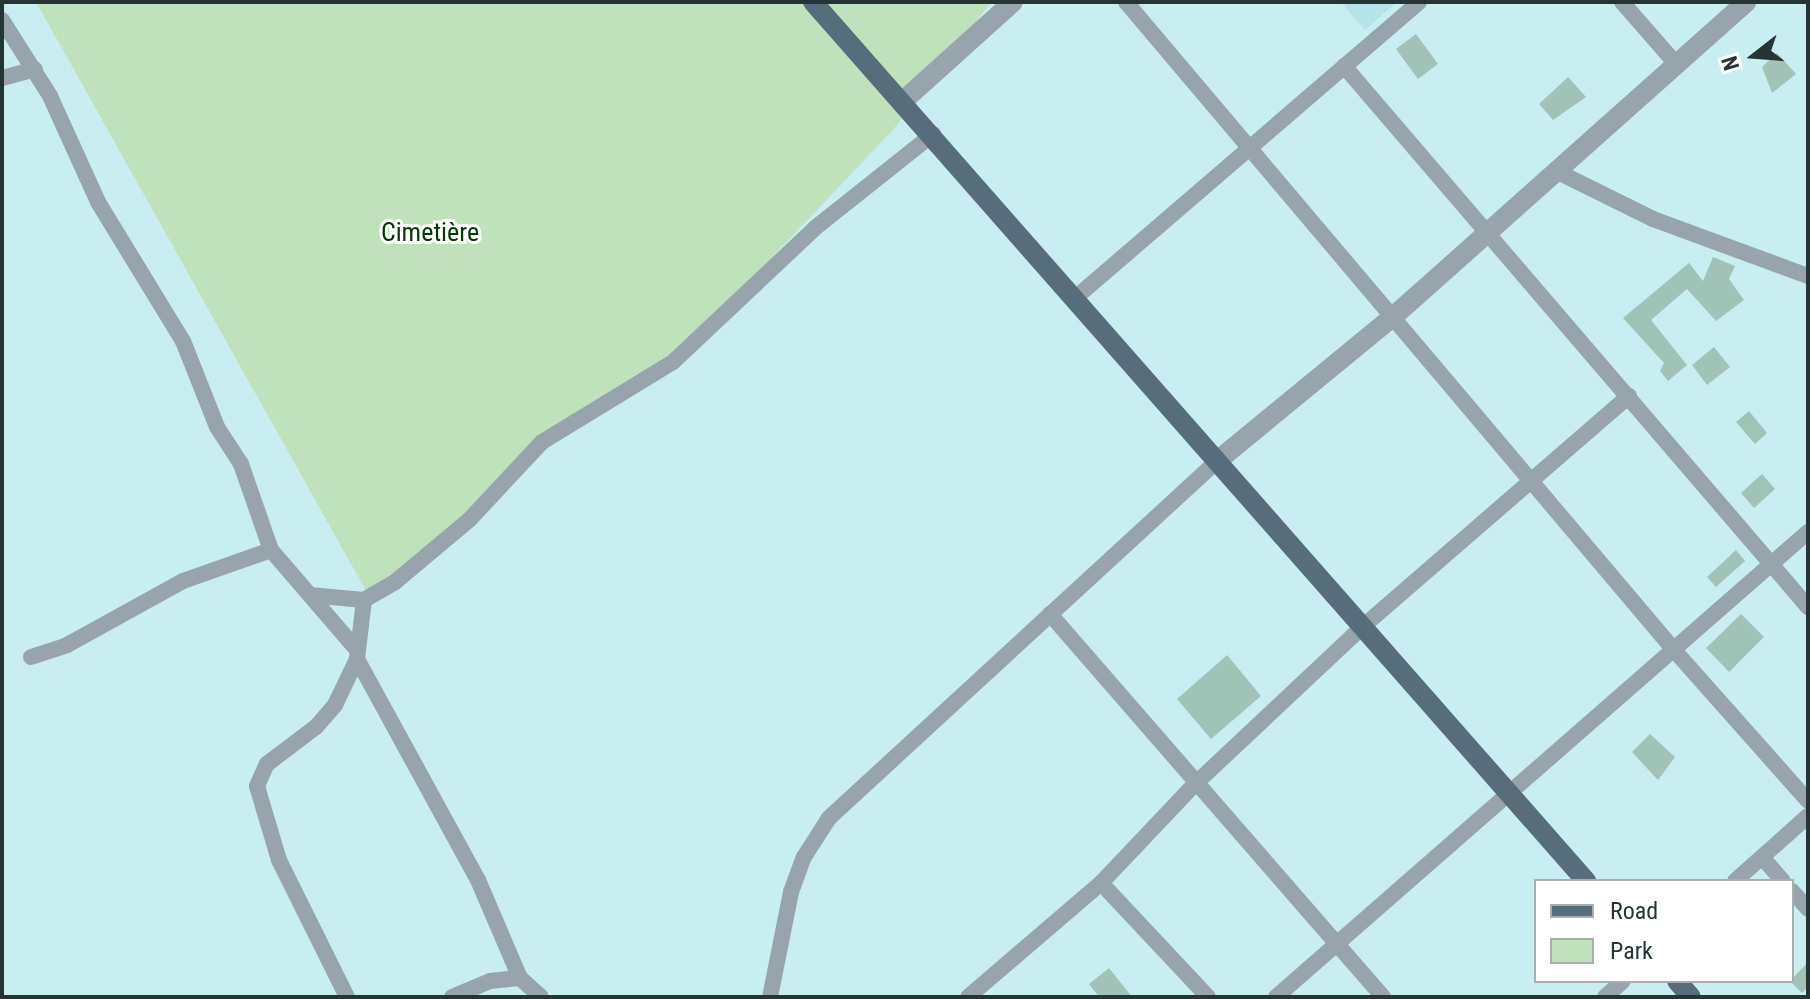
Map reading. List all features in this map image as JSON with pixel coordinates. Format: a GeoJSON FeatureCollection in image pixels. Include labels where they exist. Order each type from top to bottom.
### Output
{"type":"FeatureCollection","features":[{"type":"Feature","properties":{"kind":"main road"},"geometry":{"type":"LineString","coordinates":[[813,2],[933,134],[1360,629],[1584,879]]}},
{"type":"Feature","properties":{"kind":"street"},"geometry":{"type":"LineString","coordinates":[[903,101],[1013,2]]}},
{"type":"Feature","properties":{"kind":"street"},"geometry":{"type":"LineString","coordinates":[[1126,2],[1674,650],[1808,801]]}},
{"type":"Feature","properties":{"kind":"street"},"geometry":{"type":"LineString","coordinates":[[1074,299],[1419,2]]}},
{"type":"Feature","properties":{"kind":"street"},"geometry":{"type":"LineString","coordinates":[[1622,2],[1676,64]]}},
{"type":"Feature","properties":{"kind":"street"},"geometry":{"type":"LineString","coordinates":[[770,997],[791,892],[817,832],[942,709],[1216,462],[1394,316],[1747,2]]}},
{"type":"Feature","properties":{"kind":"street"},"geometry":{"type":"LineString","coordinates":[[2,20],[35,69],[98,202],[183,341],[217,427],[241,464],[271,550],[357,654],[478,880],[520,978],[541,997]]}},
{"type":"Feature","properties":{"kind":"street"},"geometry":{"type":"LineString","coordinates":[[1344,66],[1490,231],[1808,607]]}},
{"type":"Feature","properties":{"kind":"street"},"geometry":{"type":"LineString","coordinates":[[2,78],[35,69]]}},
{"type":"Feature","properties":{"kind":"street"},"geometry":{"type":"LineString","coordinates":[[310,595],[364,600],[438,549],[554,433],[673,362],[815,228],[933,134]]}},
{"type":"Feature","properties":{"kind":"street"},"geometry":{"type":"LineString","coordinates":[[1558,172],[1653,219],[1808,276]]}},
{"type":"Feature","properties":{"kind":"street"},"geometry":{"type":"LineString","coordinates":[[968,997],[1101,883],[1194,785],[1360,629],[1629,396]]}},
{"type":"Feature","properties":{"kind":"street"},"geometry":{"type":"LineString","coordinates":[[1276,997],[1338,947],[1808,532]]}},
{"type":"Feature","properties":{"kind":"street"},"geometry":{"type":"LineString","coordinates":[[31,657],[67,645],[183,581],[271,550]]}},
{"type":"Feature","properties":{"kind":"street"},"geometry":{"type":"LineString","coordinates":[[347,997],[279,860],[257,786],[267,764],[316,727],[335,705],[357,654],[364,600]]}},
{"type":"Feature","properties":{"kind":"street"},"geometry":{"type":"LineString","coordinates":[[1050,614],[1194,785],[1383,997]]}},
{"type":"Feature","properties":{"kind":"street"},"geometry":{"type":"LineString","coordinates":[[1737,879],[1808,816]]}},
{"type":"Feature","properties":{"kind":"street"},"geometry":{"type":"LineString","coordinates":[[1762,857],[1781,879]]}},
{"type":"Feature","properties":{"kind":"street"},"geometry":{"type":"LineString","coordinates":[[1101,883],[1208,997]]}},
{"type":"Feature","properties":{"kind":"street"},"geometry":{"type":"LineString","coordinates":[[1794,893],[1808,909]]}},
{"type":"Feature","properties":{"kind":"street"},"geometry":{"type":"LineString","coordinates":[[452,997],[490,981],[520,978]]}},
{"type":"Feature","properties":{"kind":"street"},"geometry":{"type":"LineString","coordinates":[[1605,997],[1621,983]]}},
{"type":"Feature","properties":{"kind":"shaded area"},"geometry":{"type":"Polygon","coordinates":[[[1341,2],[1397,2],[1365,30],[1341,2]]]}},
{"type":"Feature","properties":{"kind":"green space","name":"Cimetière"},"geometry":{"type":"Polygon","coordinates":[[[36,2],[991,2],[893,130],[667,368],[550,431],[518,471],[369,596],[36,2]]]}},
{"type":"Feature","properties":{"kind":"building"},"geometry":{"type":"Polygon","coordinates":[[[1416,34],[1438,64],[1418,79],[1396,49],[1416,34]]]}},
{"type":"Feature","properties":{"kind":"building"},"geometry":{"type":"Polygon","coordinates":[[[1777,53],[1796,74],[1772,93],[1762,67],[1777,53]]]}},
{"type":"Feature","properties":{"kind":"building"},"geometry":{"type":"Polygon","coordinates":[[[1568,77],[1586,97],[1553,120],[1539,104],[1568,77]]]}},
{"type":"Feature","properties":{"kind":"building"},"geometry":{"type":"Polygon","coordinates":[[[1713,257],[1735,266],[1729,279],[1744,300],[1716,321],[1687,289],[1651,320],[1687,365],[1668,381],[1660,371],[1664,363],[1623,318],[1689,263],[1703,281],[1713,257]]]}},
{"type":"Feature","properties":{"kind":"building"},"geometry":{"type":"Polygon","coordinates":[[[1714,347],[1730,367],[1707,385],[1692,365],[1714,347]]]}},
{"type":"Feature","properties":{"kind":"building"},"geometry":{"type":"Polygon","coordinates":[[[1749,411],[1767,433],[1755,444],[1736,422],[1749,411]]]}},
{"type":"Feature","properties":{"kind":"building"},"geometry":{"type":"Polygon","coordinates":[[[1762,474],[1775,489],[1754,508],[1741,493],[1762,474]]]}},
{"type":"Feature","properties":{"kind":"building"},"geometry":{"type":"Polygon","coordinates":[[[1736,550],[1745,561],[1716,587],[1707,577],[1736,550]]]}},
{"type":"Feature","properties":{"kind":"building"},"geometry":{"type":"Polygon","coordinates":[[[1741,614],[1764,637],[1729,672],[1706,648],[1741,614]]]}},
{"type":"Feature","properties":{"kind":"building"},"geometry":{"type":"Polygon","coordinates":[[[1227,655],[1261,696],[1211,739],[1177,699],[1227,655]]]}},
{"type":"Feature","properties":{"kind":"building"},"geometry":{"type":"Polygon","coordinates":[[[1650,734],[1675,757],[1658,780],[1632,752],[1650,734]]]}},
{"type":"Feature","properties":{"kind":"building"},"geometry":{"type":"Polygon","coordinates":[[[1808,962],[1808,987],[1802,993],[1792,983],[1808,962]]]}},
{"type":"Feature","properties":{"kind":"building"},"geometry":{"type":"Polygon","coordinates":[[[1109,968],[1132,997],[1099,997],[1089,984],[1109,968]]]}}]}
